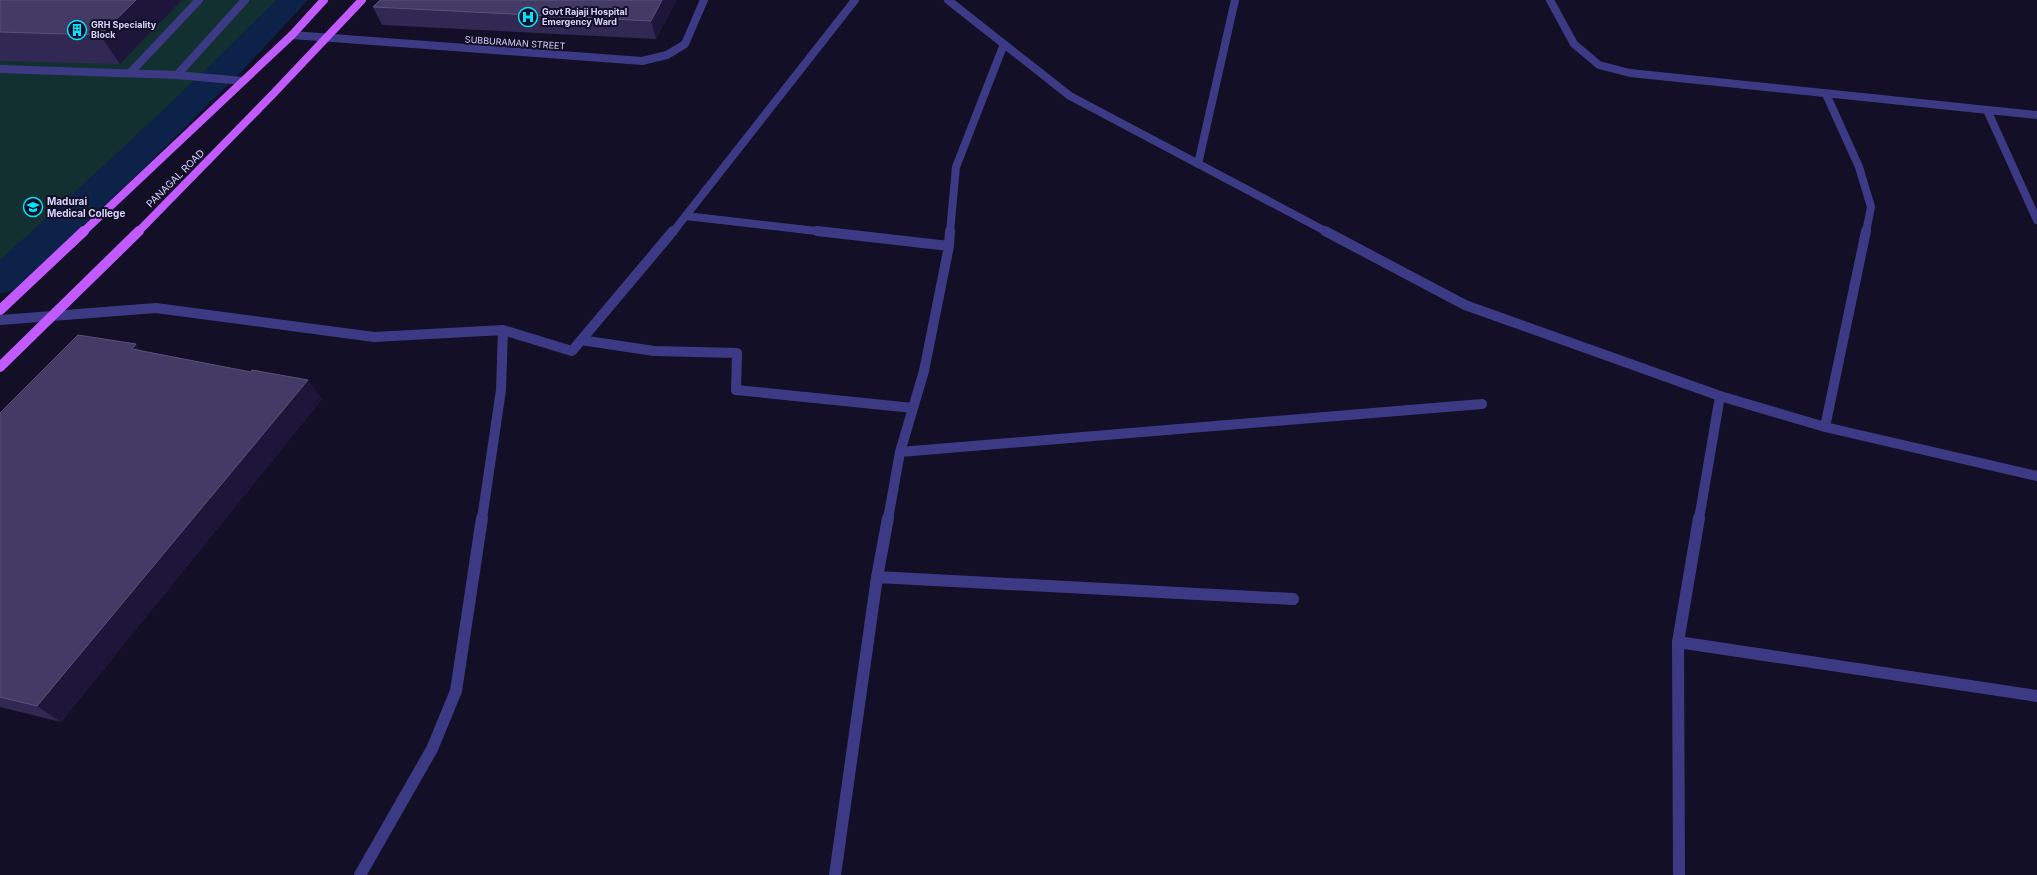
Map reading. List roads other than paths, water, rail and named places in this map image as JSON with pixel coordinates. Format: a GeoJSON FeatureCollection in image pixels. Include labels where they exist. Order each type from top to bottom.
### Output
{"type":"FeatureCollection","features":[{"type":"Feature","properties":{"kind":"main road"},"geometry":{"type":"LineString","coordinates":[[0,310],[292,35],[324,0]]}},
{"type":"Feature","properties":{"kind":"main road","name":"PANAGAL ROAD"},"geometry":{"type":"LineString","coordinates":[[0,368],[54,315],[362,0]]}},
{"type":"Feature","properties":{"kind":"street"},"geometry":{"type":"LineString","coordinates":[[130,73],[199,0]]}},
{"type":"Feature","properties":{"kind":"street"},"geometry":{"type":"LineString","coordinates":[[176,75],[245,0]]}},
{"type":"Feature","properties":{"kind":"street","name":"SUBBURAMAN STREET"},"geometry":{"type":"LineString","coordinates":[[292,35],[642,61],[667,55],[685,44],[704,0]]}},
{"type":"Feature","properties":{"kind":"street"},"geometry":{"type":"LineString","coordinates":[[0,320],[156,308],[374,337],[503,330],[572,351],[686,216],[855,0]]}},
{"type":"Feature","properties":{"kind":"street"},"geometry":{"type":"LineString","coordinates":[[948,0],[1070,96],[1465,305],[1720,396],[1825,427],[2037,476]]}},
{"type":"Feature","properties":{"kind":"street"},"geometry":{"type":"LineString","coordinates":[[1198,164],[1235,0]]}},
{"type":"Feature","properties":{"kind":"street"},"geometry":{"type":"LineString","coordinates":[[1550,0],[1574,44],[1599,65],[1630,73],[2037,115]]}},
{"type":"Feature","properties":{"kind":"street"},"geometry":{"type":"LineString","coordinates":[[835,875],[877,577],[900,452],[924,371],[949,246],[956,167],[1004,44]]}},
{"type":"Feature","properties":{"kind":"street"},"geometry":{"type":"LineString","coordinates":[[0,69],[176,75],[243,81]]}},
{"type":"Feature","properties":{"kind":"street"},"geometry":{"type":"LineString","coordinates":[[1825,427],[1871,207],[1859,167],[1826,94]]}},
{"type":"Feature","properties":{"kind":"street"},"geometry":{"type":"LineString","coordinates":[[1987,110],[2037,220]]}},
{"type":"Feature","properties":{"kind":"street"},"geometry":{"type":"LineString","coordinates":[[686,216],[949,246]]}},
{"type":"Feature","properties":{"kind":"street"},"geometry":{"type":"LineString","coordinates":[[360,875],[432,749],[456,691],[501,390],[503,330]]}},
{"type":"Feature","properties":{"kind":"street"},"geometry":{"type":"LineString","coordinates":[[581,340],[654,351],[737,353],[736,390],[913,408]]}},
{"type":"Feature","properties":{"kind":"street"},"geometry":{"type":"LineString","coordinates":[[1679,875],[1678,642],[1720,396]]}},
{"type":"Feature","properties":{"kind":"street"},"geometry":{"type":"LineString","coordinates":[[900,452],[1482,404]]}},
{"type":"Feature","properties":{"kind":"street"},"geometry":{"type":"LineString","coordinates":[[877,577],[1293,598]]}},
{"type":"Feature","properties":{"kind":"street"},"geometry":{"type":"LineString","coordinates":[[1678,642],[2037,696]]}},
{"type":"Feature","properties":{"kind":"waterway"},"geometry":{"type":"LineString","coordinates":[[0,281],[129,163],[231,64],[293,0]]}},
{"type":"Feature","properties":{"kind":"place","name":"Govt Rajaji Hospital Emergency Ward"},"geometry":{"type":"Point","coordinates":[528,17]}},
{"type":"Feature","properties":{"kind":"place","name":"GRH Speciality Block"},"geometry":{"type":"Point","coordinates":[77,30]}},
{"type":"Feature","properties":{"kind":"place","name":"Madurai Medical College"},"geometry":{"type":"Point","coordinates":[33,207]}}]}
